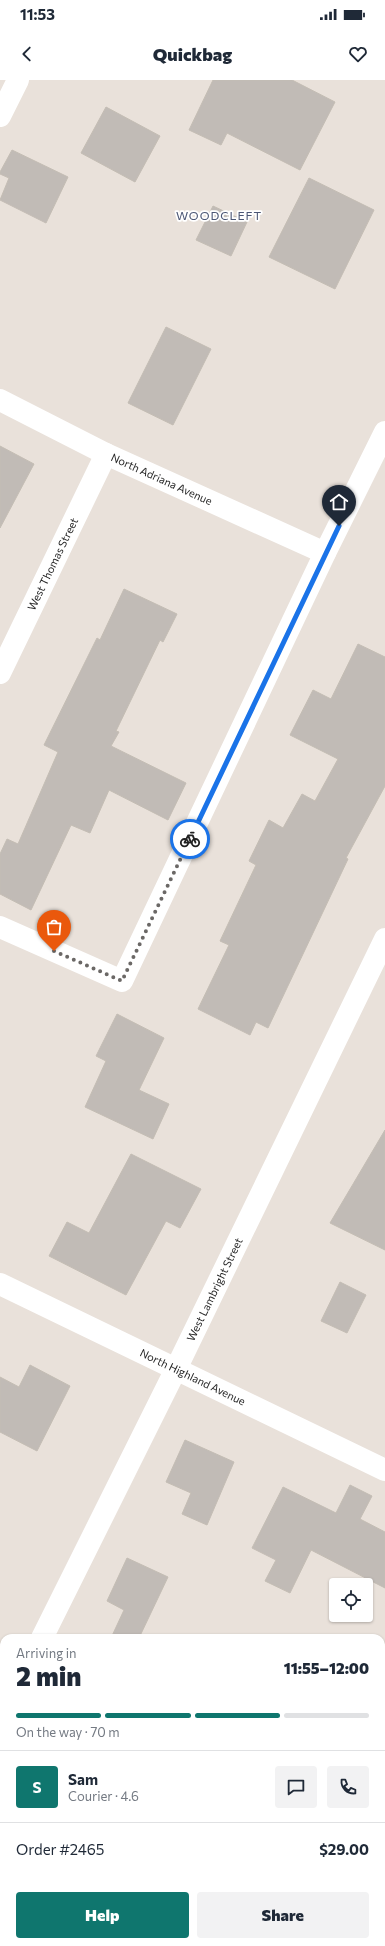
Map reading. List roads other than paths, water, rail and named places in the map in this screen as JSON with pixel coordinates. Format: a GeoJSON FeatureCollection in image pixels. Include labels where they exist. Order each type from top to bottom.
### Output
{"type":"FeatureCollection","features":[{"type":"Feature","properties":{"kind":"street"},"geometry":{"type":"LineString","coordinates":[[0,116],[18,80]]}},
{"type":"Feature","properties":{"kind":"street","name":"North Adriana Avenue"},"geometry":{"type":"LineString","coordinates":[[0,400],[106,454],[325,553]]}},
{"type":"Feature","properties":{"kind":"street"},"geometry":{"type":"LineString","coordinates":[[0,927],[122,981],[325,553],[385,432]]}},
{"type":"Feature","properties":{"kind":"street","name":"West Thomas Street"},"geometry":{"type":"LineString","coordinates":[[0,673],[106,454]]}},
{"type":"Feature","properties":{"kind":"street","name":"West Lambright Street"},"geometry":{"type":"LineString","coordinates":[[44,1634],[176,1369],[385,939]]}},
{"type":"Feature","properties":{"kind":"street","name":"North Highland Avenue"},"geometry":{"type":"LineString","coordinates":[[0,1284],[385,1470]]}},
{"type":"Feature","properties":{"kind":"district","name":"WOODCLEFT"},"geometry":{"type":"Point","coordinates":[219,216]}}]}
